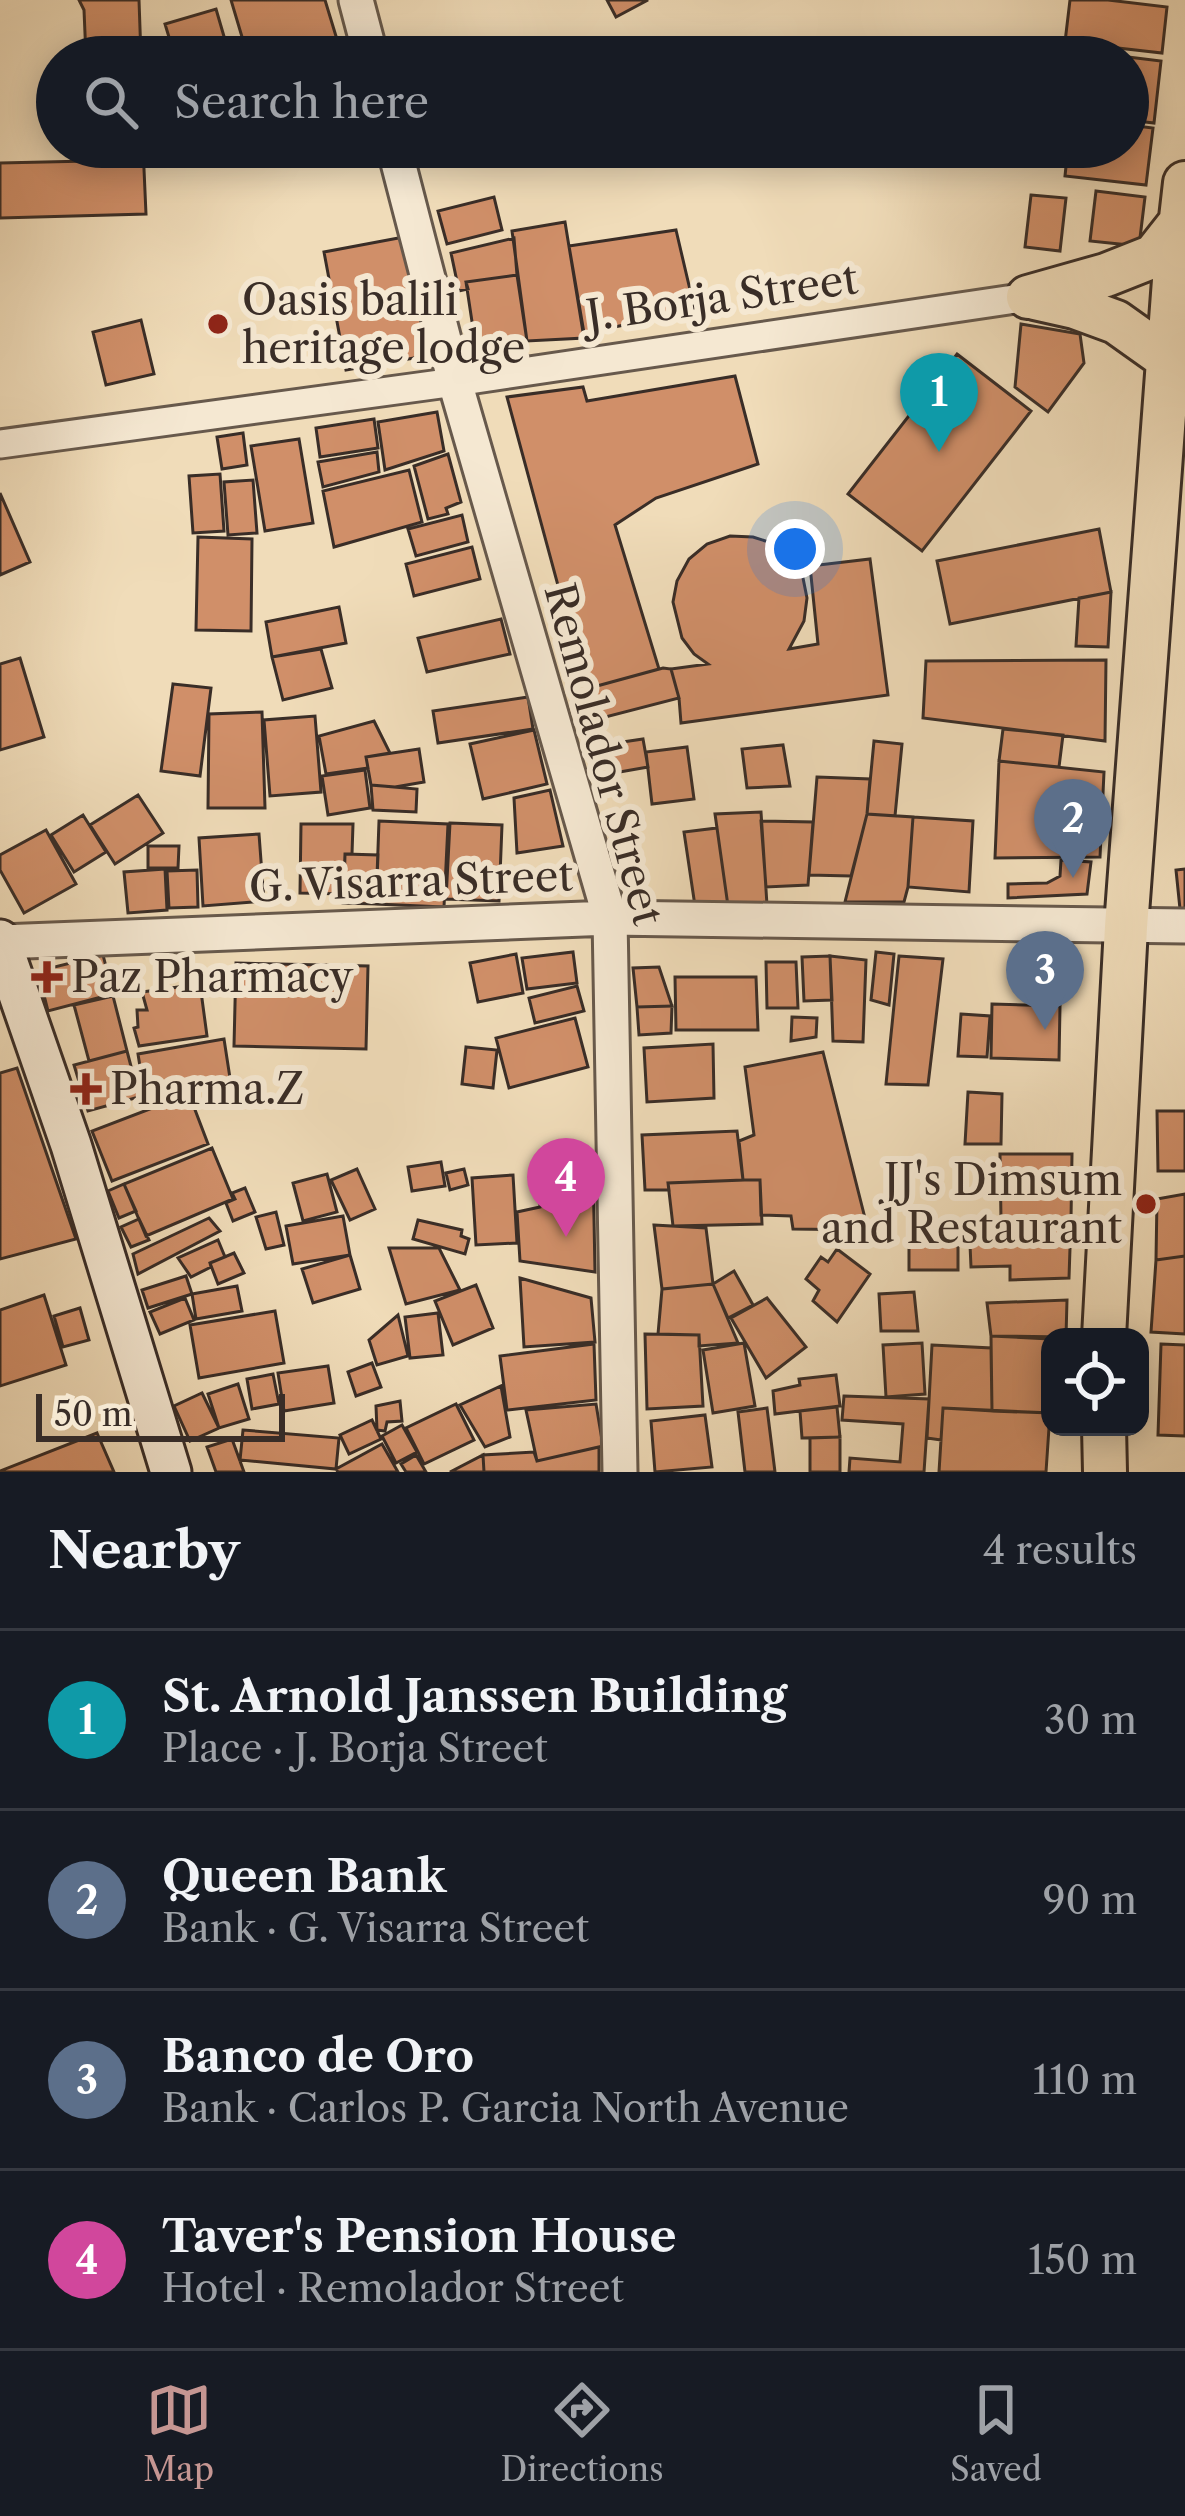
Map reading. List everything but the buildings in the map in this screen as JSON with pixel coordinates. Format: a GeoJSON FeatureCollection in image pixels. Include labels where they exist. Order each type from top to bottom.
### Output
{"type":"FeatureCollection","features":[{"type":"Feature","properties":{"kind":"main road"},"geometry":{"type":"LineString","coordinates":[[1028,297],[1154,256],[1183,203]]}},
{"type":"Feature","properties":{"kind":"main road"},"geometry":{"type":"LineString","coordinates":[[1104,1328],[1126,927],[1177,360],[1183,203]]}},
{"type":"Feature","properties":{"kind":"main road"},"geometry":{"type":"LineString","coordinates":[[1028,297],[1116,322],[1177,360]]}},
{"type":"Feature","properties":{"kind":"main road"},"geometry":{"type":"LineString","coordinates":[[0,941],[71,1145],[171,1472]]}},
{"type":"Feature","properties":{"kind":"main road"},"geometry":{"type":"LineString","coordinates":[[1104,1436],[1105,1472]]}},
{"type":"Feature","properties":{"kind":"street"},"geometry":{"type":"LineString","coordinates":[[356,0],[365,36]]}},
{"type":"Feature","properties":{"kind":"street","name":"Remolador Street"},"geometry":{"type":"LineString","coordinates":[[399,168],[455,382],[610,918],[620,1472]]}},
{"type":"Feature","properties":{"kind":"street","name":"J. Borja Street"},"geometry":{"type":"LineString","coordinates":[[0,444],[1028,297]]}},
{"type":"Feature","properties":{"kind":"street","name":"G. Visarra Street"},"geometry":{"type":"LineString","coordinates":[[0,941],[610,918],[1185,926]]}},
{"type":"Feature","properties":{"kind":"place","name":"Oasis balili heritage lodge"},"geometry":{"type":"Point","coordinates":[218,324]}},
{"type":"Feature","properties":{"kind":"place","name":"St. Arnold Janssen Building"},"geometry":{"type":"Point","coordinates":[939,452]}},
{"type":"Feature","properties":{"kind":"place","name":"Queen Bank"},"geometry":{"type":"Point","coordinates":[1073,878]}},
{"type":"Feature","properties":{"kind":"place","name":"Paz Pharmacy"},"geometry":{"type":"Point","coordinates":[47,977]}},
{"type":"Feature","properties":{"kind":"place","name":"Banco de Oro"},"geometry":{"type":"Point","coordinates":[1045,1030]}},
{"type":"Feature","properties":{"kind":"place","name":"Pharma.Z"},"geometry":{"type":"Point","coordinates":[86,1089]}},
{"type":"Feature","properties":{"kind":"place","name":"JJ's Dimsum and Restaurant"},"geometry":{"type":"Point","coordinates":[1146,1204]}},
{"type":"Feature","properties":{"kind":"place","name":"Taver's Pension House"},"geometry":{"type":"Point","coordinates":[566,1237]}}]}
